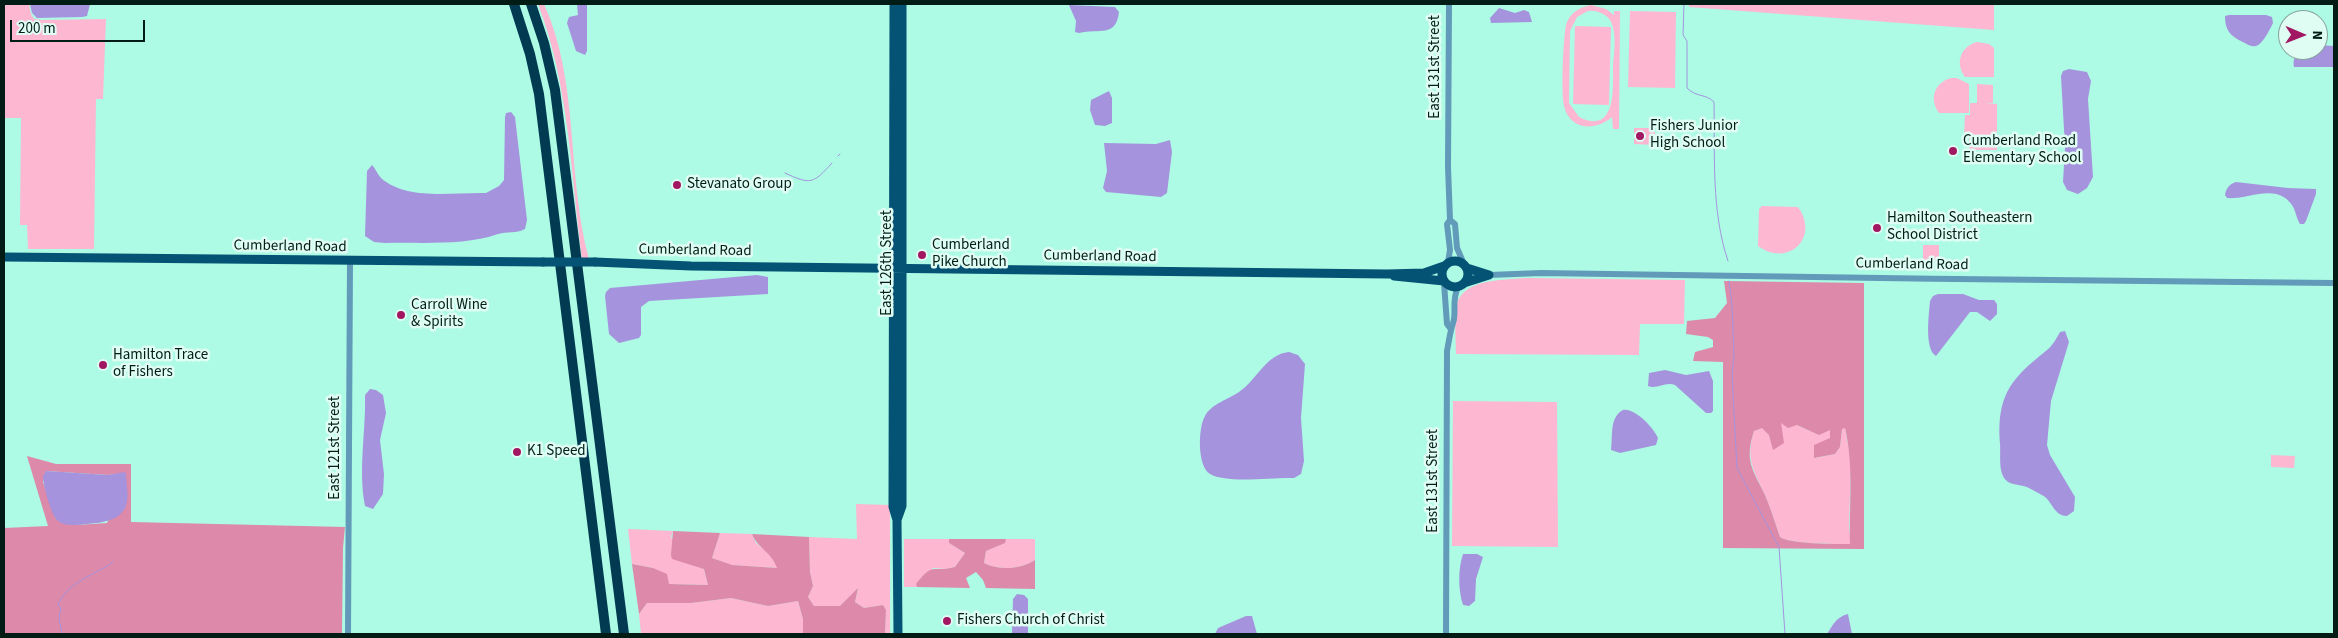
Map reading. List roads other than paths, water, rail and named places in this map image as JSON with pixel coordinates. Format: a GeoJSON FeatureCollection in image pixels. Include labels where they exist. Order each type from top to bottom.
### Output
{"type":"FeatureCollection","features":[{"type":"Feature","properties":{"kind":"highway"},"geometry":{"type":"LineString","coordinates":[[514,4],[530,54],[539,94],[606,634]]}},
{"type":"Feature","properties":{"kind":"highway"},"geometry":{"type":"LineString","coordinates":[[531,4],[544,43],[556,99],[624,634]]}},
{"type":"Feature","properties":{"kind":"main road","name":"East 126th Street"},"geometry":{"type":"LineString","coordinates":[[894,4],[902,506],[897,520],[898,634]]}},
{"type":"Feature","properties":{"kind":"main road","name":"East 126th Street"},"geometry":{"type":"LineString","coordinates":[[898,269],[902,4]]}},
{"type":"Feature","properties":{"kind":"main road","name":"Cumberland Road"},"geometry":{"type":"LineString","coordinates":[[4,257],[595,262],[898,269],[1386,274],[1424,273],[1446,264]]}},
{"type":"Feature","properties":{"kind":"main road"},"geometry":{"type":"LineString","coordinates":[[1454,260],[1465,266],[1468,277],[1461,285],[1451,287],[1444,282],[1441,272],[1446,264],[1454,260]]}},
{"type":"Feature","properties":{"kind":"main road","name":"Cumberland Road"},"geometry":{"type":"LineString","coordinates":[[1465,266],[1489,275]]}},
{"type":"Feature","properties":{"kind":"main road","name":"Cumberland Road"},"geometry":{"type":"LineString","coordinates":[[1386,274],[1400,278],[1431,278],[1444,282]]}},
{"type":"Feature","properties":{"kind":"main road","name":"Cumberland Road"},"geometry":{"type":"LineString","coordinates":[[1461,285],[1489,275]]}},
{"type":"Feature","properties":{"kind":"street","name":"East 131st Street"},"geometry":{"type":"LineString","coordinates":[[1446,264],[1450,250],[1447,224],[1450,220],[1448,168],[1449,4]]}},
{"type":"Feature","properties":{"kind":"street","name":"East 131st Street"},"geometry":{"type":"LineString","coordinates":[[1450,220],[1455,224],[1457,248],[1465,266]]}},
{"type":"Feature","properties":{"kind":"street","name":"East 121st Street"},"geometry":{"type":"LineString","coordinates":[[348,634],[350,261]]}},
{"type":"Feature","properties":{"kind":"street","name":"Cumberland Road"},"geometry":{"type":"LineString","coordinates":[[1489,275],[1558,274],[2021,281],[2334,283]]}},
{"type":"Feature","properties":{"kind":"street","name":"East 131st Street"},"geometry":{"type":"LineString","coordinates":[[1444,282],[1447,324],[1450,328]]}},
{"type":"Feature","properties":{"kind":"street","name":"East 131st Street"},"geometry":{"type":"LineString","coordinates":[[1446,634],[1447,351],[1450,328],[1453,324],[1453,301],[1461,285]]}},
{"type":"Feature","properties":{"kind":"waterway"},"geometry":{"type":"LineString","coordinates":[[1684,4],[1683,35],[1687,41],[1687,88],[1714,102],[1716,202],[1728,261]]}},
{"type":"Feature","properties":{"kind":"waterway"},"geometry":{"type":"LineString","coordinates":[[785,173],[806,181],[816,179],[832,163]]}},
{"type":"Feature","properties":{"kind":"waterway"},"geometry":{"type":"LineString","coordinates":[[1729,281],[1732,305],[1734,356],[1732,375],[1737,468],[1779,547],[1785,634]]}},
{"type":"Feature","properties":{"kind":"waterway"},"geometry":{"type":"LineString","coordinates":[[62,634],[59,618],[61,608],[58,605],[62,597],[82,580],[113,562]]}},
{"type":"Feature","properties":{"kind":"place","name":"Fishers Junior High School"},"geometry":{"type":"Point","coordinates":[1640,136]}},
{"type":"Feature","properties":{"kind":"place","name":"Cumberland Road Elementary School"},"geometry":{"type":"Point","coordinates":[1953,151]}},
{"type":"Feature","properties":{"kind":"place","name":"Stevanato Group"},"geometry":{"type":"Point","coordinates":[677,185]}},
{"type":"Feature","properties":{"kind":"place","name":"Hamilton Southeastern School District"},"geometry":{"type":"Point","coordinates":[1877,228]}},
{"type":"Feature","properties":{"kind":"place","name":"Cumberland Pike Church"},"geometry":{"type":"Point","coordinates":[922,255]}},
{"type":"Feature","properties":{"kind":"place","name":"Carroll Wine & Spirits"},"geometry":{"type":"Point","coordinates":[401,315]}},
{"type":"Feature","properties":{"kind":"place","name":"Hamilton Trace of Fishers"},"geometry":{"type":"Point","coordinates":[103,365]}},
{"type":"Feature","properties":{"kind":"place","name":"K1 Speed"},"geometry":{"type":"Point","coordinates":[517,452]}},
{"type":"Feature","properties":{"kind":"place","name":"Fishers Church of Christ"},"geometry":{"type":"Point","coordinates":[947,621]}}]}
